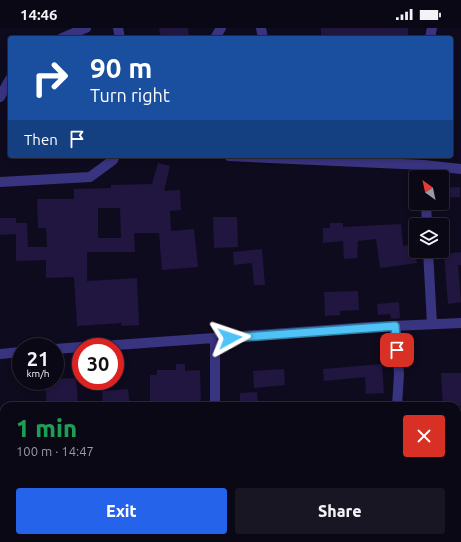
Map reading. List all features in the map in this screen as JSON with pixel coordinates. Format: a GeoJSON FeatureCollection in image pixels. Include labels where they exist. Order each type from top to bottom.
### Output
{"type":"FeatureCollection","features":[{"type":"Feature","properties":{"kind":"street"},"geometry":{"type":"LineString","coordinates":[[67,36],[86,28]]}},
{"type":"Feature","properties":{"kind":"street"},"geometry":{"type":"LineString","coordinates":[[0,97],[8,83]]}},
{"type":"Feature","properties":{"kind":"street"},"geometry":{"type":"LineString","coordinates":[[0,182],[90,177],[114,158]]}},
{"type":"Feature","properties":{"kind":"street"},"geometry":{"type":"LineString","coordinates":[[310,158],[427,162],[461,169]]}},
{"type":"Feature","properties":{"kind":"street"},"geometry":{"type":"LineString","coordinates":[[428,258],[432,324]]}},
{"type":"Feature","properties":{"kind":"street"},"geometry":{"type":"LineString","coordinates":[[124,345],[395,326],[461,323]]}},
{"type":"Feature","properties":{"kind":"street"},"geometry":{"type":"LineString","coordinates":[[395,326],[399,374],[397,402]]}},
{"type":"Feature","properties":{"kind":"street"},"geometry":{"type":"LineString","coordinates":[[215,339],[215,402]]}},
{"type":"Feature","properties":{"kind":"street"},"geometry":{"type":"LineString","coordinates":[[0,354],[12,353]]}},
{"type":"Feature","properties":{"kind":"building"},"geometry":{"type":"Polygon","coordinates":[[[159,28],[188,28],[189,36],[161,36],[159,28]]]}},
{"type":"Feature","properties":{"kind":"building"},"geometry":{"type":"Polygon","coordinates":[[[321,28],[408,28],[408,36],[321,36],[321,28]]]}},
{"type":"Feature","properties":{"kind":"building"},"geometry":{"type":"Polygon","coordinates":[[[158,163],[170,166],[164,191],[180,190],[181,210],[170,211],[171,231],[194,229],[198,267],[162,270],[159,233],[134,233],[135,252],[87,252],[87,281],[137,278],[139,325],[122,326],[121,323],[77,326],[74,277],[46,278],[46,260],[16,261],[16,234],[0,235],[0,218],[16,218],[16,223],[27,223],[28,247],[47,247],[46,228],[38,228],[37,199],[74,199],[74,189],[111,188],[111,185],[152,184],[158,163]],[[98,208],[98,238],[121,238],[120,208],[98,208]]]}},
{"type":"Feature","properties":{"kind":"building"},"geometry":{"type":"Polygon","coordinates":[[[460,187],[460,197],[449,198],[449,188],[460,187]]]}},
{"type":"Feature","properties":{"kind":"building"},"geometry":{"type":"Polygon","coordinates":[[[213,217],[237,217],[238,247],[214,248],[213,217]]]}},
{"type":"Feature","properties":{"kind":"building"},"geometry":{"type":"Polygon","coordinates":[[[330,223],[343,223],[343,227],[401,224],[403,246],[409,245],[409,258],[416,258],[417,263],[380,268],[376,239],[358,241],[357,258],[344,259],[343,241],[323,243],[323,228],[330,228],[330,223]]]}},
{"type":"Feature","properties":{"kind":"building"},"geometry":{"type":"Polygon","coordinates":[[[262,249],[265,285],[254,285],[252,263],[234,265],[233,252],[262,249]]]}},
{"type":"Feature","properties":{"kind":"building"},"geometry":{"type":"Polygon","coordinates":[[[461,252],[461,265],[458,265],[461,302],[448,304],[444,258],[449,258],[449,253],[461,252]]]}},
{"type":"Feature","properties":{"kind":"building"},"geometry":{"type":"Polygon","coordinates":[[[358,291],[359,310],[340,311],[340,315],[325,316],[324,292],[358,291]]]}},
{"type":"Feature","properties":{"kind":"building"},"geometry":{"type":"Polygon","coordinates":[[[399,302],[400,318],[391,319],[390,314],[378,315],[377,304],[399,302]]]}},
{"type":"Feature","properties":{"kind":"building"},"geometry":{"type":"Polygon","coordinates":[[[176,364],[185,364],[185,371],[200,370],[201,402],[150,402],[150,375],[157,375],[157,370],[176,370],[176,364]]]}},
{"type":"Feature","properties":{"kind":"building"},"geometry":{"type":"Polygon","coordinates":[[[382,364],[384,393],[366,394],[365,377],[324,381],[323,369],[382,364]]]}},
{"type":"Feature","properties":{"kind":"building"},"geometry":{"type":"Polygon","coordinates":[[[284,369],[285,385],[254,388],[253,371],[284,369]]]}},
{"type":"Feature","properties":{"kind":"building"},"geometry":{"type":"Polygon","coordinates":[[[441,373],[461,373],[461,402],[443,402],[441,373]]]}},
{"type":"Feature","properties":{"kind":"building"},"geometry":{"type":"Polygon","coordinates":[[[72,378],[72,390],[77,390],[78,402],[47,402],[46,390],[64,390],[64,379],[72,378]]]}},
{"type":"Feature","properties":{"kind":"building"},"geometry":{"type":"Polygon","coordinates":[[[128,389],[130,402],[103,402],[102,391],[128,389]]]}},
{"type":"Feature","properties":{"kind":"building"},"geometry":{"type":"Polygon","coordinates":[[[257,392],[258,402],[240,402],[240,393],[257,392]]]}},
{"type":"Feature","properties":{"kind":"route"},"geometry":{"type":"LineString","coordinates":[[230,338],[395,326],[397,350]]}}]}
